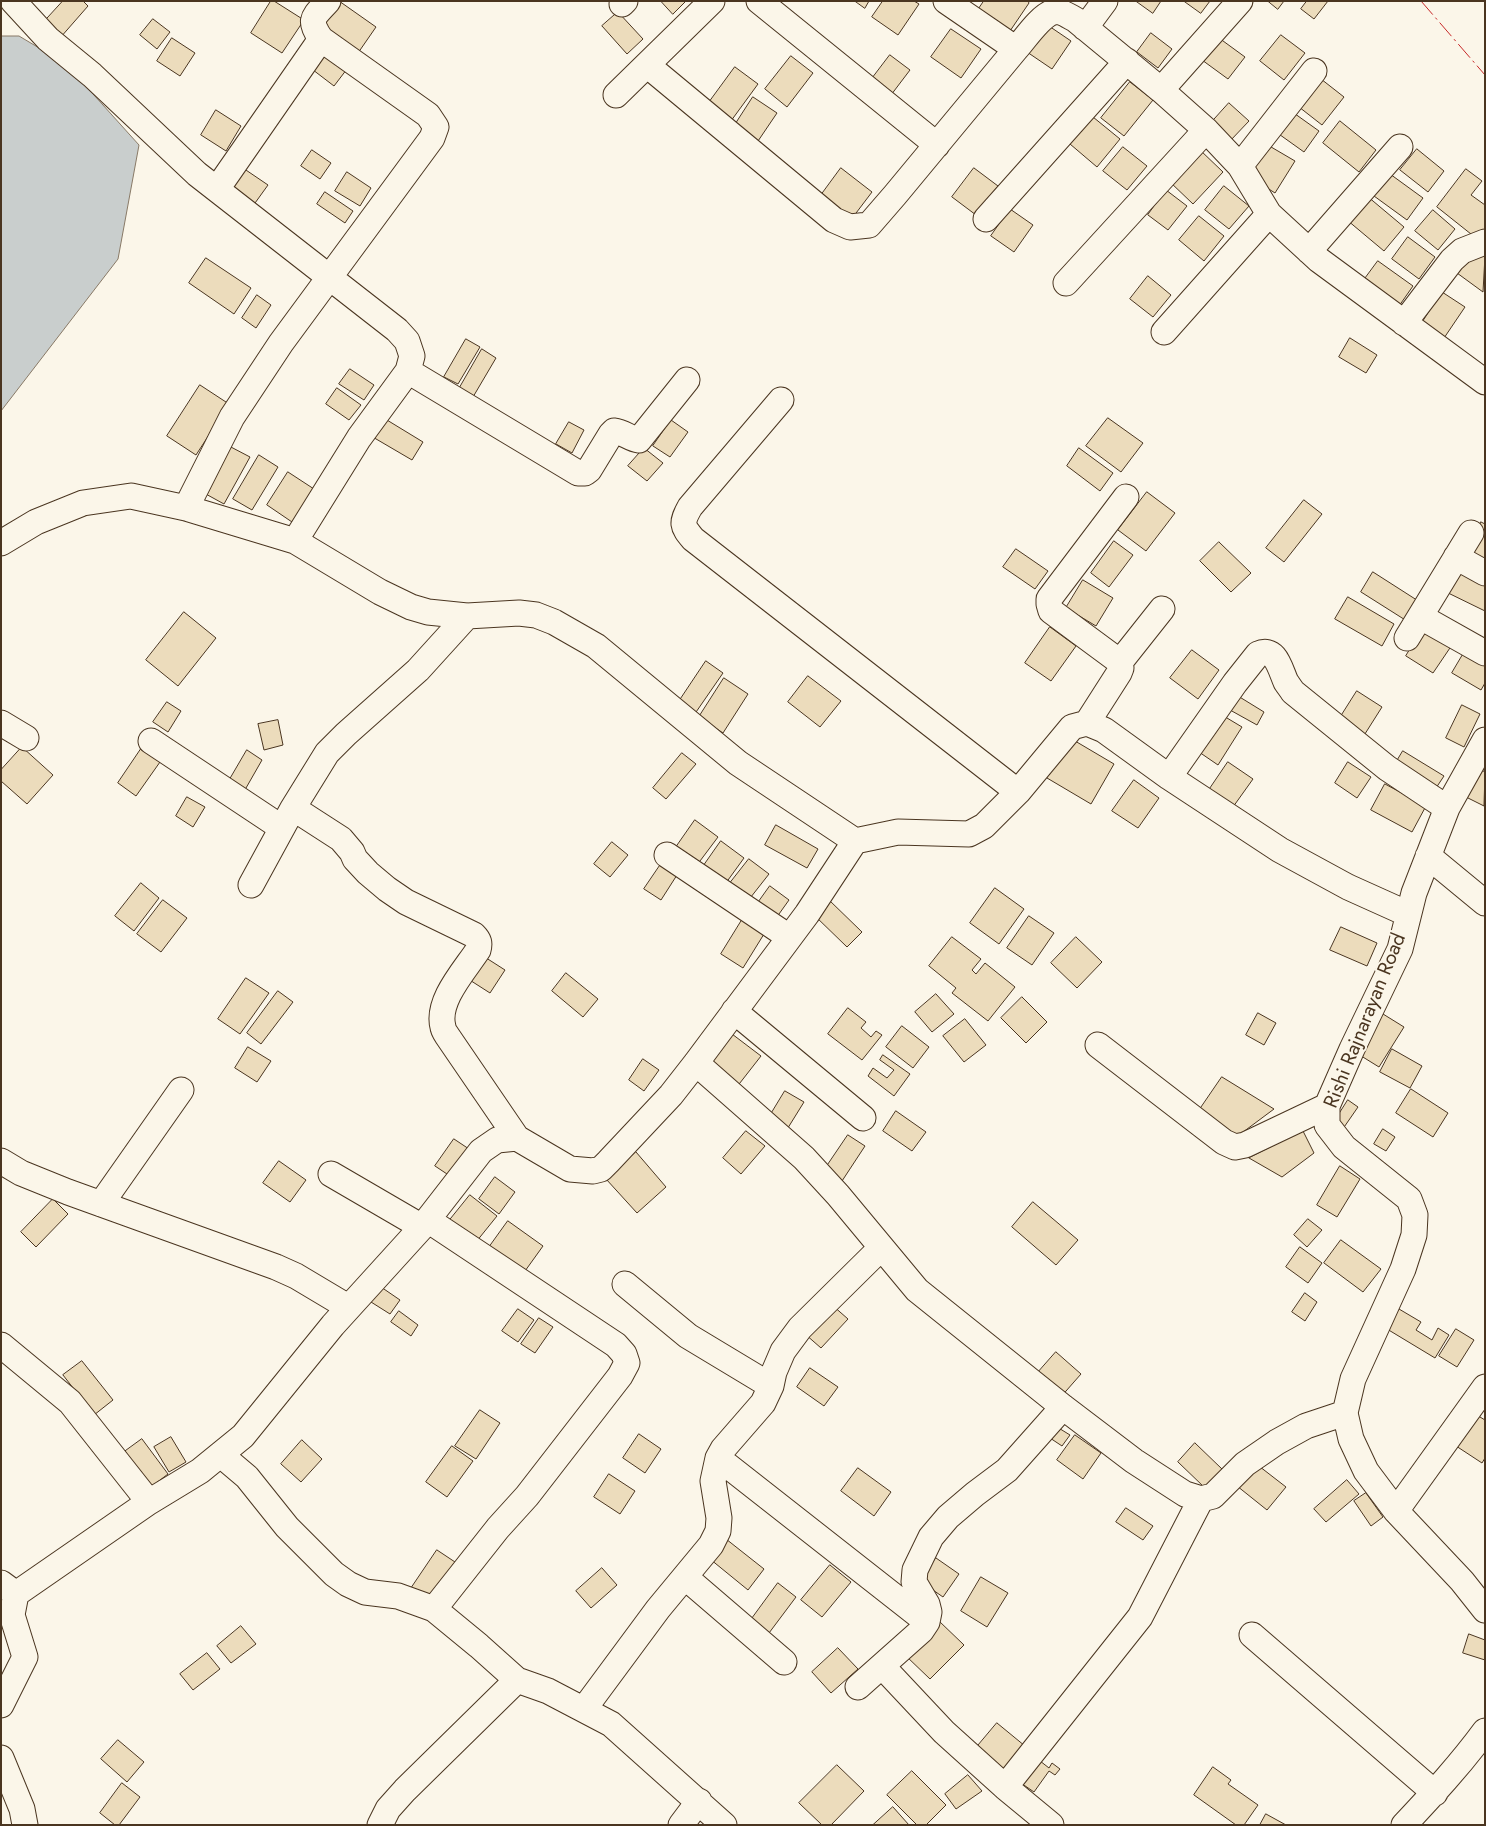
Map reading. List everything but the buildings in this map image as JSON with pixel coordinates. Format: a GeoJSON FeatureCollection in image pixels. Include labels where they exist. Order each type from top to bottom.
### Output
{"type":"FeatureCollection","features":[{"type":"Feature","properties":{"kind":"street"},"geometry":{"type":"LineString","coordinates":[[13,1],[48,38],[92,75],[197,174],[397,330],[408,341],[412,356],[408,371],[359,438],[294,541]]}},
{"type":"Feature","properties":{"kind":"street"},"geometry":{"type":"LineString","coordinates":[[186,508],[232,417],[328,277],[432,138],[436,127],[428,115],[321,38],[313,27],[314,18],[328,1]]}},
{"type":"Feature","properties":{"kind":"street"},"geometry":{"type":"LineString","coordinates":[[616,95],[712,1]]}},
{"type":"Feature","properties":{"kind":"street"},"geometry":{"type":"LineString","coordinates":[[758,1],[937,145]]}},
{"type":"Feature","properties":{"kind":"street"},"geometry":{"type":"LineString","coordinates":[[946,1],[1016,49]]}},
{"type":"Feature","properties":{"kind":"street"},"geometry":{"type":"LineString","coordinates":[[1085,28],[1106,1]]}},
{"type":"Feature","properties":{"kind":"street"},"geometry":{"type":"LineString","coordinates":[[1162,90],[1240,1]]}},
{"type":"Feature","properties":{"kind":"street"},"geometry":{"type":"LineString","coordinates":[[647,65],[834,220],[850,227],[869,224],[937,145],[1050,6],[1076,20],[1162,90],[1206,130],[1240,166],[1269,214],[1319,260],[1485,382]]}},
{"type":"Feature","properties":{"kind":"street"},"geometry":{"type":"LineString","coordinates":[[217,189],[321,38]]}},
{"type":"Feature","properties":{"kind":"street"},"geometry":{"type":"LineString","coordinates":[[986,219],[1127,61]]}},
{"type":"Feature","properties":{"kind":"street"},"geometry":{"type":"LineString","coordinates":[[1240,166],[1314,71]]}},
{"type":"Feature","properties":{"kind":"street"},"geometry":{"type":"LineString","coordinates":[[1066,283],[1206,130]]}},
{"type":"Feature","properties":{"kind":"street"},"geometry":{"type":"LineString","coordinates":[[1309,251],[1400,147]]}},
{"type":"Feature","properties":{"kind":"street"},"geometry":{"type":"LineString","coordinates":[[1164,332],[1269,214]]}},
{"type":"Feature","properties":{"kind":"street"},"geometry":{"type":"LineString","coordinates":[[1404,323],[1452,260],[1462,251],[1485,242]]}},
{"type":"Feature","properties":{"kind":"street"},"geometry":{"type":"LineString","coordinates":[[408,371],[578,474],[590,470],[614,431],[639,440],[687,380]]}},
{"type":"Feature","properties":{"kind":"street"},"geometry":{"type":"LineString","coordinates":[[781,400],[690,507],[684,519],[684,529],[694,540],[1018,792]]}},
{"type":"Feature","properties":{"kind":"street"},"geometry":{"type":"LineString","coordinates":[[1,543],[36,522],[83,503],[131,496],[186,508],[294,541],[380,592],[411,607],[428,612],[468,616],[519,613],[554,622],[596,646],[738,763],[855,841]]}},
{"type":"Feature","properties":{"kind":"street"},"geometry":{"type":"LineString","coordinates":[[1087,723],[1119,673],[1121,668],[1120,662],[1051,611],[1049,599],[1053,591],[1126,497]]}},
{"type":"Feature","properties":{"kind":"street"},"geometry":{"type":"LineString","coordinates":[[1407,638],[1470,533]]}},
{"type":"Feature","properties":{"kind":"street"},"geometry":{"type":"LineString","coordinates":[[1456,557],[1485,573]]}},
{"type":"Feature","properties":{"kind":"street"},"geometry":{"type":"LineString","coordinates":[[1120,662],[1162,610]]}},
{"type":"Feature","properties":{"kind":"street"},"geometry":{"type":"LineString","coordinates":[[251,885],[327,752],[418,670],[468,616]]}},
{"type":"Feature","properties":{"kind":"street"},"geometry":{"type":"LineString","coordinates":[[1421,616],[1485,653]]}},
{"type":"Feature","properties":{"kind":"street"},"geometry":{"type":"LineString","coordinates":[[1169,777],[1235,683],[1258,654],[1263,651],[1270,653],[1278,662],[1286,682],[1293,692],[1387,768],[1447,808]]}},
{"type":"Feature","properties":{"kind":"street"},"geometry":{"type":"LineString","coordinates":[[1,723],[26,738]]}},
{"type":"Feature","properties":{"kind":"street"},"geometry":{"type":"LineString","coordinates":[[151,741],[288,818],[341,839],[352,852],[355,860],[387,889],[406,902],[474,935],[480,944],[478,950],[448,995],[442,1012],[443,1027],[517,1138],[570,1169],[593,1171],[601,1169],[671,1095],[807,914],[855,841],[898,832],[969,834],[984,826],[1018,792],[1072,727],[1087,723],[1104,730],[1169,777],[1280,850],[1348,887],[1408,914]]}},
{"type":"Feature","properties":{"kind":"street","name":"Rishi Rajnarayan Road"},"geometry":{"type":"LineString","coordinates":[[1485,740],[1447,808],[1414,893],[1400,948],[1327,1106],[1327,1125],[1344,1147],[1408,1199],[1414,1215],[1414,1235],[1403,1269],[1353,1379],[1345,1413],[1351,1439],[1366,1471],[1396,1511],[1462,1581],[1485,1610]]}},
{"type":"Feature","properties":{"kind":"street"},"geometry":{"type":"LineString","coordinates":[[667,855],[789,937]]}},
{"type":"Feature","properties":{"kind":"street"},"geometry":{"type":"LineString","coordinates":[[1428,856],[1485,903]]}},
{"type":"Feature","properties":{"kind":"street"},"geometry":{"type":"LineString","coordinates":[[734,1011],[862,1118]]}},
{"type":"Feature","properties":{"kind":"street"},"geometry":{"type":"LineString","coordinates":[[1098,1045],[1224,1142],[1235,1147],[1245,1145],[1327,1106]]}},
{"type":"Feature","properties":{"kind":"street"},"geometry":{"type":"LineString","coordinates":[[696,1063],[804,1158],[838,1195],[917,1290],[1063,1407],[1134,1461],[1185,1494],[1201,1499],[1213,1496],[1245,1464],[1277,1442],[1306,1426],[1345,1413]]}},
{"type":"Feature","properties":{"kind":"street"},"geometry":{"type":"LineString","coordinates":[[101,1204],[181,1090]]}},
{"type":"Feature","properties":{"kind":"street"},"geometry":{"type":"LineString","coordinates":[[1,1704],[25,1657],[12,1615],[9,1588],[200,1472],[243,1436],[348,1307],[425,1223],[481,1151],[497,1140],[517,1138]]}},
{"type":"Feature","properties":{"kind":"street"},"geometry":{"type":"LineString","coordinates":[[1,1161],[21,1173],[101,1204],[276,1267],[296,1276],[348,1307]]}},
{"type":"Feature","properties":{"kind":"street"},"geometry":{"type":"LineString","coordinates":[[331,1174],[425,1223],[616,1345],[624,1354],[627,1363],[620,1376],[527,1496],[498,1528],[434,1609]]}},
{"type":"Feature","properties":{"kind":"street"},"geometry":{"type":"LineString","coordinates":[[584,1709],[658,1609],[711,1545],[718,1531],[719,1518],[713,1481],[718,1458],[723,1449],[764,1403],[783,1351],[800,1328],[881,1248]]}},
{"type":"Feature","properties":{"kind":"street"},"geometry":{"type":"LineString","coordinates":[[625,1284],[688,1336],[771,1386]]}},
{"type":"Feature","properties":{"kind":"street"},"geometry":{"type":"LineString","coordinates":[[1,1345],[70,1402],[149,1502]]}},
{"type":"Feature","properties":{"kind":"street"},"geometry":{"type":"LineString","coordinates":[[1396,1511],[1485,1386]]}},
{"type":"Feature","properties":{"kind":"street"},"geometry":{"type":"LineString","coordinates":[[858,1687],[921,1631],[927,1622],[929,1612],[927,1604],[914,1582],[915,1570],[932,1537],[948,1517],[1007,1470],[1063,1407]]}},
{"type":"Feature","properties":{"kind":"street"},"geometry":{"type":"LineString","coordinates":[[221,1455],[247,1477],[288,1527],[334,1574],[348,1584],[365,1592],[398,1596],[434,1609],[517,1680],[548,1691],[611,1724],[724,1825]]}},
{"type":"Feature","properties":{"kind":"street"},"geometry":{"type":"LineString","coordinates":[[718,1458],[927,1622]]}},
{"type":"Feature","properties":{"kind":"street"},"geometry":{"type":"LineString","coordinates":[[1006,1787],[1140,1617],[1201,1499]]}},
{"type":"Feature","properties":{"kind":"street"},"geometry":{"type":"LineString","coordinates":[[685,1577],[784,1662]]}},
{"type":"Feature","properties":{"kind":"street"},"geometry":{"type":"LineString","coordinates":[[1252,1635],[1435,1793]]}},
{"type":"Feature","properties":{"kind":"street"},"geometry":{"type":"LineString","coordinates":[[882,1666],[944,1732],[1051,1825]]}},
{"type":"Feature","properties":{"kind":"street"},"geometry":{"type":"LineString","coordinates":[[380,1825],[388,1809],[405,1790],[517,1680]]}},
{"type":"Feature","properties":{"kind":"street"},"geometry":{"type":"LineString","coordinates":[[1404,1825],[1466,1758],[1485,1731]]}},
{"type":"Feature","properties":{"kind":"street"},"geometry":{"type":"LineString","coordinates":[[1,1758],[22,1809],[25,1825]]}},
{"type":"Feature","properties":{"kind":"street"},"geometry":{"type":"LineString","coordinates":[[681,1825],[698,1801]]}},
{"type":"Feature","properties":{"kind":"shaded area"},"geometry":{"type":"Polygon","coordinates":[[[1,36],[19,36],[66,64],[139,145],[118,259],[1,411],[1,36]]]}},
{"type":"Feature","properties":{"kind":"power"},"geometry":{"type":"LineString","coordinates":[[1421,1],[1485,75]]}}]}
